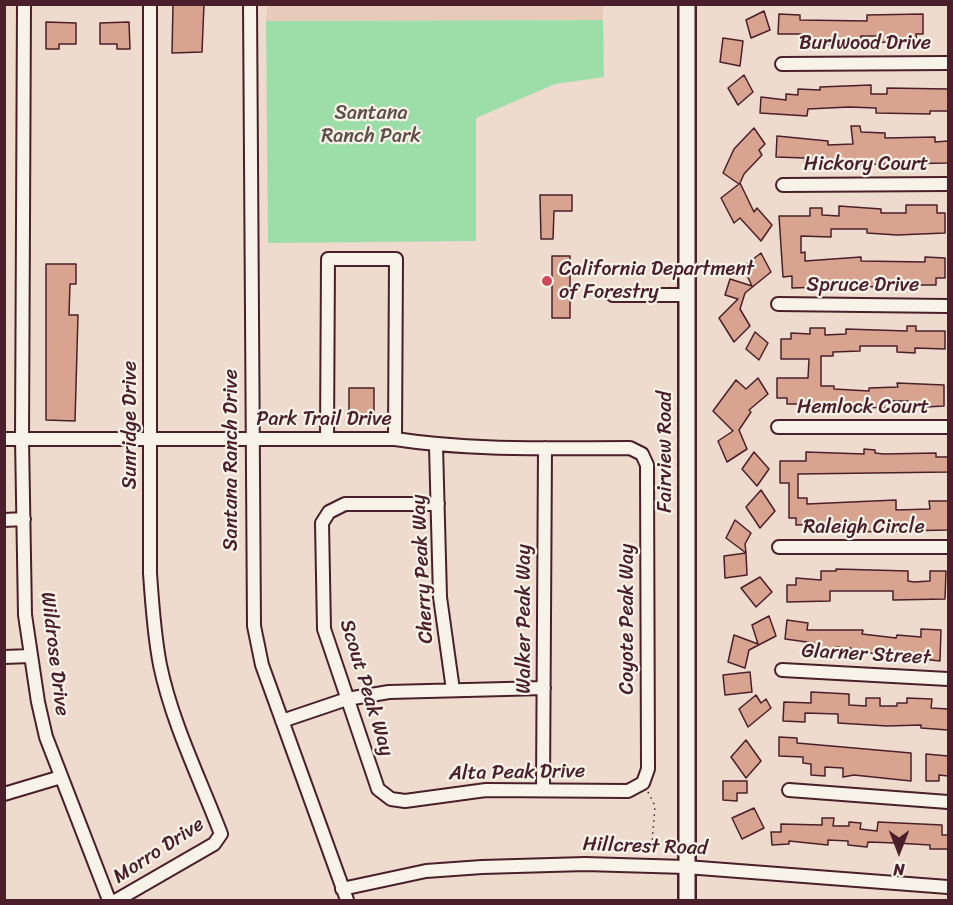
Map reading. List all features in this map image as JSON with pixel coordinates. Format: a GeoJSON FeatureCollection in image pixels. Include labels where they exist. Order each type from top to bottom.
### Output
{"type":"FeatureCollection","features":[{"type":"Feature","properties":{"kind":"main road","name":"Fairview Road"},"geometry":{"type":"LineString","coordinates":[[687,4],[687,900]]}},
{"type":"Feature","properties":{"kind":"street","name":"Wildrose Drive"},"geometry":{"type":"LineString","coordinates":[[24,4],[22,439],[25,615],[30,656],[46,737],[109,900]]}},
{"type":"Feature","properties":{"kind":"street","name":"Sunridge Drive"},"geometry":{"type":"LineString","coordinates":[[150,4],[150,573],[160,665],[171,704],[221,834]]}},
{"type":"Feature","properties":{"kind":"street","name":"Santana Ranch Drive"},"geometry":{"type":"LineString","coordinates":[[250,4],[254,626],[262,665],[344,895]]}},
{"type":"Feature","properties":{"kind":"street","name":"Burlwood Drive"},"geometry":{"type":"LineString","coordinates":[[782,64],[948,63]]}},
{"type":"Feature","properties":{"kind":"street","name":"Hickory Court"},"geometry":{"type":"LineString","coordinates":[[783,184],[948,184]]}},
{"type":"Feature","properties":{"kind":"street"},"geometry":{"type":"LineString","coordinates":[[327,439],[328,259],[396,259],[395,439]]}},
{"type":"Feature","properties":{"kind":"street"},"geometry":{"type":"LineString","coordinates":[[613,295],[687,295]]}},
{"type":"Feature","properties":{"kind":"street","name":"Spruce Drive"},"geometry":{"type":"LineString","coordinates":[[778,304],[948,306]]}},
{"type":"Feature","properties":{"kind":"street","name":"Hemlock Court"},"geometry":{"type":"LineString","coordinates":[[778,427],[948,427]]}},
{"type":"Feature","properties":{"kind":"street","name":"Park Trail Drive"},"geometry":{"type":"LineString","coordinates":[[4,439],[395,439],[436,446],[630,448],[642,454]]}},
{"type":"Feature","properties":{"kind":"street","name":"Cherry Peak Way"},"geometry":{"type":"LineString","coordinates":[[436,446],[440,597],[453,690]]}},
{"type":"Feature","properties":{"kind":"street","name":"Walker Peak Way"},"geometry":{"type":"LineString","coordinates":[[543,790],[545,448]]}},
{"type":"Feature","properties":{"kind":"street","name":"Coyote Peak Way"},"geometry":{"type":"LineString","coordinates":[[642,454],[647,465],[648,734],[648,769],[643,783]]}},
{"type":"Feature","properties":{"kind":"street","name":"Scout Peak Way"},"geometry":{"type":"LineString","coordinates":[[391,799],[378,789],[324,629],[322,523],[329,512],[345,504],[438,504]]}},
{"type":"Feature","properties":{"kind":"street"},"geometry":{"type":"LineString","coordinates":[[4,520],[24,519]]}},
{"type":"Feature","properties":{"kind":"street","name":"Raleigh Circle"},"geometry":{"type":"LineString","coordinates":[[779,547],[948,547]]}},
{"type":"Feature","properties":{"kind":"street"},"geometry":{"type":"LineString","coordinates":[[4,657],[30,656]]}},
{"type":"Feature","properties":{"kind":"street","name":"Glarner Street"},"geometry":{"type":"LineString","coordinates":[[782,670],[948,679]]}},
{"type":"Feature","properties":{"kind":"street"},"geometry":{"type":"LineString","coordinates":[[282,721],[347,699],[389,692],[544,688]]}},
{"type":"Feature","properties":{"kind":"street"},"geometry":{"type":"LineString","coordinates":[[4,794],[61,777]]}},
{"type":"Feature","properties":{"kind":"street","name":"Alta Peak Drive"},"geometry":{"type":"LineString","coordinates":[[391,799],[405,801],[486,790],[628,791],[643,783]]}},
{"type":"Feature","properties":{"kind":"street"},"geometry":{"type":"LineString","coordinates":[[789,790],[948,802]]}},
{"type":"Feature","properties":{"kind":"street","name":"Morro Drive"},"geometry":{"type":"LineString","coordinates":[[117,900],[214,844],[221,834]]}},
{"type":"Feature","properties":{"kind":"street","name":"Hillcrest Road"},"geometry":{"type":"LineString","coordinates":[[344,895],[426,872],[482,867],[573,864],[686,867],[948,887]]}},
{"type":"Feature","properties":{"kind":"path"},"geometry":{"type":"LineString","coordinates":[[643,783],[655,806],[651,866]]}},
{"type":"Feature","properties":{"kind":"shaded area"},"geometry":{"type":"Polygon","coordinates":[[[267,4],[603,5],[603,20],[266,21],[267,4]]]}},
{"type":"Feature","properties":{"kind":"green space","name":"Santana Ranch Park"},"geometry":{"type":"Polygon","coordinates":[[[603,20],[604,77],[555,84],[476,118],[476,241],[268,243],[266,21],[603,20]]]}},
{"type":"Feature","properties":{"kind":"building"},"geometry":{"type":"Polygon","coordinates":[[[173,4],[204,4],[202,52],[172,53],[173,4]]]}},
{"type":"Feature","properties":{"kind":"building"},"geometry":{"type":"Polygon","coordinates":[[[764,11],[770,30],[751,38],[746,20],[764,11]]]}},
{"type":"Feature","properties":{"kind":"building"},"geometry":{"type":"Polygon","coordinates":[[[779,14],[800,15],[800,20],[867,21],[867,15],[923,14],[923,34],[916,34],[917,43],[877,42],[877,36],[861,36],[861,44],[814,45],[814,38],[807,38],[807,34],[778,34],[779,14]]]}},
{"type":"Feature","properties":{"kind":"building"},"geometry":{"type":"Polygon","coordinates":[[[46,22],[76,23],[76,44],[59,44],[59,49],[46,49],[46,22]]]}},
{"type":"Feature","properties":{"kind":"building"},"geometry":{"type":"Polygon","coordinates":[[[129,22],[130,49],[117,49],[117,44],[100,44],[100,23],[129,22]]]}},
{"type":"Feature","properties":{"kind":"building"},"geometry":{"type":"Polygon","coordinates":[[[723,38],[743,41],[740,66],[720,62],[723,38]]]}},
{"type":"Feature","properties":{"kind":"building"},"geometry":{"type":"Polygon","coordinates":[[[744,75],[753,92],[738,105],[728,88],[744,75]]]}},
{"type":"Feature","properties":{"kind":"building"},"geometry":{"type":"Polygon","coordinates":[[[871,85],[871,94],[887,94],[887,88],[948,89],[948,111],[930,111],[930,114],[876,113],[876,108],[849,107],[808,109],[807,116],[760,113],[761,97],[786,100],[786,94],[798,95],[798,89],[820,90],[820,87],[871,85]]]}},
{"type":"Feature","properties":{"kind":"building"},"geometry":{"type":"Polygon","coordinates":[[[851,126],[860,126],[861,132],[885,133],[885,138],[935,137],[935,142],[948,141],[948,163],[835,165],[804,163],[805,158],[776,157],[777,136],[828,141],[828,145],[853,144],[851,126]]]}},
{"type":"Feature","properties":{"kind":"building"},"geometry":{"type":"Polygon","coordinates":[[[754,128],[765,144],[759,150],[762,155],[744,174],[740,183],[754,212],[757,208],[772,225],[761,241],[740,218],[734,223],[721,198],[739,184],[723,173],[734,149],[754,128]]]}},
{"type":"Feature","properties":{"kind":"building"},"geometry":{"type":"Polygon","coordinates":[[[540,195],[572,195],[572,211],[554,211],[553,239],[541,239],[540,195]]]}},
{"type":"Feature","properties":{"kind":"building"},"geometry":{"type":"Polygon","coordinates":[[[906,205],[937,205],[937,213],[945,213],[945,233],[897,235],[867,233],[867,229],[831,229],[831,237],[801,236],[801,253],[805,252],[805,261],[861,257],[861,261],[925,262],[925,257],[945,258],[945,278],[936,278],[936,285],[896,285],[896,282],[880,281],[880,287],[846,286],[845,282],[821,282],[822,287],[792,288],[792,276],[783,277],[779,216],[810,216],[810,208],[822,208],[822,215],[839,216],[839,206],[881,209],[881,213],[906,213],[906,205]]]}},
{"type":"Feature","properties":{"kind":"building"},"geometry":{"type":"Polygon","coordinates":[[[761,253],[771,272],[745,293],[740,309],[750,326],[734,342],[719,318],[738,299],[725,295],[730,279],[752,286],[743,267],[761,253]]]}},
{"type":"Feature","properties":{"kind":"building"},"geometry":{"type":"Polygon","coordinates":[[[552,256],[570,256],[570,318],[552,318],[552,256]]]}},
{"type":"Feature","properties":{"kind":"building"},"geometry":{"type":"Polygon","coordinates":[[[46,264],[76,264],[76,284],[70,284],[69,315],[78,315],[75,421],[46,420],[46,264]]]}},
{"type":"Feature","properties":{"kind":"building"},"geometry":{"type":"Polygon","coordinates":[[[907,326],[916,326],[916,331],[945,331],[945,349],[915,348],[915,353],[897,352],[897,346],[860,346],[860,351],[833,352],[833,356],[821,356],[821,386],[869,391],[869,388],[898,387],[897,383],[944,385],[944,406],[908,408],[908,401],[892,401],[892,408],[812,406],[812,404],[787,404],[787,398],[777,398],[777,378],[808,378],[809,359],[781,359],[781,339],[791,339],[791,333],[810,334],[810,328],[825,328],[825,335],[846,334],[846,329],[907,331],[907,326]]]}},
{"type":"Feature","properties":{"kind":"building"},"geometry":{"type":"Polygon","coordinates":[[[755,332],[768,343],[759,360],[746,349],[755,332]]]}},
{"type":"Feature","properties":{"kind":"building"},"geometry":{"type":"Polygon","coordinates":[[[758,378],[768,394],[749,410],[751,412],[739,430],[747,449],[727,462],[718,441],[733,431],[713,411],[736,380],[746,389],[758,378]]]}},
{"type":"Feature","properties":{"kind":"building"},"geometry":{"type":"Polygon","coordinates":[[[349,388],[374,388],[374,416],[349,416],[349,388]]]}},
{"type":"Feature","properties":{"kind":"building"},"geometry":{"type":"Polygon","coordinates":[[[864,449],[884,454],[936,453],[936,457],[948,457],[948,472],[798,474],[798,498],[807,498],[807,504],[896,500],[896,510],[930,509],[929,501],[948,501],[948,530],[853,532],[853,522],[837,522],[837,530],[826,530],[826,524],[796,525],[796,518],[789,518],[789,483],[780,483],[780,461],[806,461],[806,452],[864,454],[864,449]]]}},
{"type":"Feature","properties":{"kind":"building"},"geometry":{"type":"Polygon","coordinates":[[[754,452],[769,469],[757,486],[742,469],[754,452]]]}},
{"type":"Feature","properties":{"kind":"building"},"geometry":{"type":"Polygon","coordinates":[[[761,490],[775,511],[760,528],[746,507],[761,490]]]}},
{"type":"Feature","properties":{"kind":"building"},"geometry":{"type":"Polygon","coordinates":[[[735,520],[751,533],[745,544],[746,553],[726,538],[735,520]]]}},
{"type":"Feature","properties":{"kind":"building"},"geometry":{"type":"Polygon","coordinates":[[[746,553],[747,575],[725,578],[724,556],[746,553]]]}},
{"type":"Feature","properties":{"kind":"building"},"geometry":{"type":"Polygon","coordinates":[[[836,569],[908,571],[908,581],[914,582],[930,581],[930,571],[946,571],[945,599],[893,600],[893,591],[830,591],[830,601],[787,602],[787,585],[796,585],[796,578],[821,580],[821,571],[836,571],[836,569]]]}},
{"type":"Feature","properties":{"kind":"building"},"geometry":{"type":"Polygon","coordinates":[[[760,577],[772,592],[756,607],[741,588],[760,577]]]}},
{"type":"Feature","properties":{"kind":"building"},"geometry":{"type":"Polygon","coordinates":[[[769,616],[776,636],[749,650],[745,668],[728,662],[734,635],[758,644],[752,625],[769,616]]]}},
{"type":"Feature","properties":{"kind":"building"},"geometry":{"type":"Polygon","coordinates":[[[787,620],[808,623],[807,630],[863,630],[862,634],[896,638],[897,635],[921,637],[921,629],[941,630],[940,661],[862,652],[861,655],[851,655],[851,648],[834,647],[834,649],[814,650],[814,643],[785,639],[787,620]]]}},
{"type":"Feature","properties":{"kind":"building"},"geometry":{"type":"Polygon","coordinates":[[[750,672],[752,692],[725,695],[723,675],[750,672]]]}},
{"type":"Feature","properties":{"kind":"building"},"geometry":{"type":"Polygon","coordinates":[[[811,692],[849,694],[849,705],[866,706],[866,698],[880,698],[880,706],[897,706],[897,703],[907,703],[907,698],[932,699],[931,708],[948,709],[948,730],[921,728],[921,725],[887,726],[838,723],[838,714],[805,713],[805,722],[783,721],[784,702],[811,703],[811,692]]]}},
{"type":"Feature","properties":{"kind":"building"},"geometry":{"type":"Polygon","coordinates":[[[756,695],[761,703],[766,699],[771,708],[748,727],[739,709],[756,695]]]}},
{"type":"Feature","properties":{"kind":"building"},"geometry":{"type":"Polygon","coordinates":[[[779,737],[797,738],[797,743],[911,753],[911,781],[854,775],[843,777],[843,768],[825,767],[825,776],[811,775],[811,764],[803,763],[803,757],[779,756],[779,737]]]}},
{"type":"Feature","properties":{"kind":"building"},"geometry":{"type":"Polygon","coordinates":[[[746,740],[761,761],[746,778],[731,757],[746,740]]]}},
{"type":"Feature","properties":{"kind":"building"},"geometry":{"type":"Polygon","coordinates":[[[926,754],[948,756],[948,776],[939,775],[939,781],[926,781],[926,754]]]}},
{"type":"Feature","properties":{"kind":"building"},"geometry":{"type":"Polygon","coordinates":[[[723,781],[747,781],[747,793],[737,793],[737,801],[723,800],[723,781]]]}},
{"type":"Feature","properties":{"kind":"building"},"geometry":{"type":"Polygon","coordinates":[[[754,808],[764,828],[742,839],[732,818],[754,808]]]}},
{"type":"Feature","properties":{"kind":"building"},"geometry":{"type":"Polygon","coordinates":[[[822,818],[834,818],[833,826],[849,826],[849,822],[861,823],[860,829],[877,831],[878,822],[942,825],[942,835],[948,835],[948,849],[930,849],[930,845],[868,842],[867,847],[848,845],[848,841],[828,840],[828,845],[789,841],[789,844],[772,845],[771,832],[781,832],[781,824],[822,825],[822,818]]]}},
{"type":"Feature","properties":{"kind":"place","name":"California Department of Forestry"},"geometry":{"type":"Point","coordinates":[547,281]}}]}
